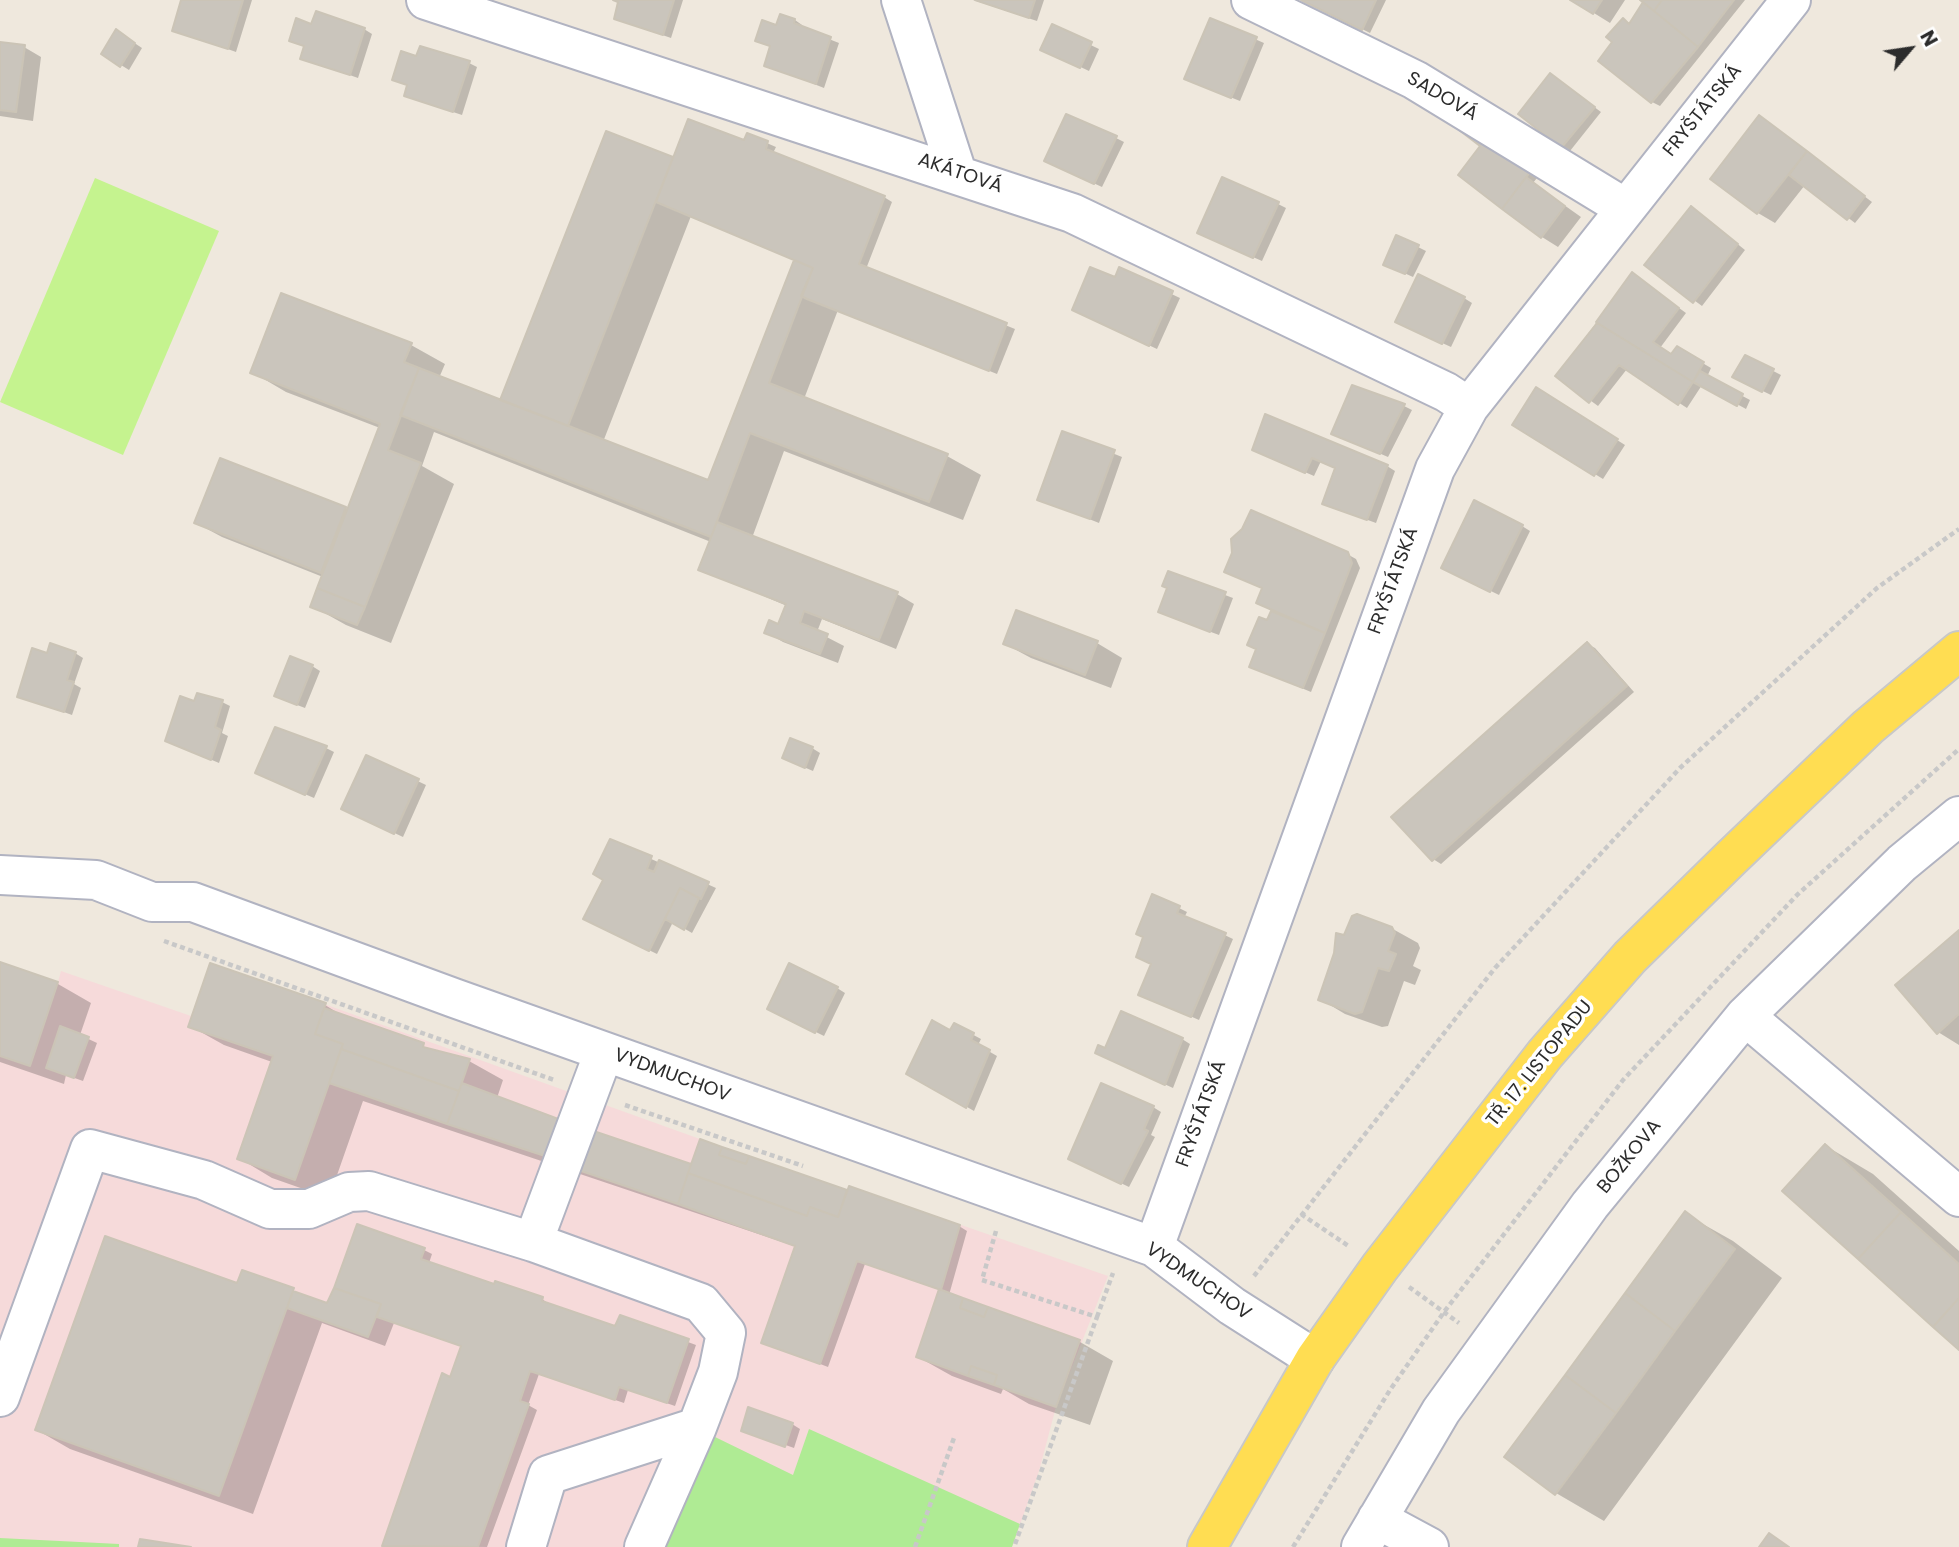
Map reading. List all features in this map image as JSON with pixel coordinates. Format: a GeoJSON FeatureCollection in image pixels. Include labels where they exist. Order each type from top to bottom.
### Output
{"type":"FeatureCollection","features":[{"type":"Feature","properties":{"kind":"main road","name":"TŘ. 17. LISTOPADU"},"geometry":{"type":"LineString","coordinates":[[1207,1547],[1315,1359],[1380,1267],[1536,1065],[1630,957],[1868,727],[1959,652]]}},
{"type":"Feature","properties":{"kind":"street","name":"AKÁTOVÁ"},"geometry":{"type":"LineString","coordinates":[[426,0],[1072,213],[1446,392],[1469,407]]}},
{"type":"Feature","properties":{"kind":"street"},"geometry":{"type":"LineString","coordinates":[[901,0],[957,173]]}},
{"type":"Feature","properties":{"kind":"street","name":"SADOVÁ"},"geometry":{"type":"LineString","coordinates":[[1251,0],[1415,80],[1625,208]]}},
{"type":"Feature","properties":{"kind":"street","name":"FRYŠTÁTSKÁ"},"geometry":{"type":"LineString","coordinates":[[1154,1247],[1435,469],[1469,407],[1791,0]]}},
{"type":"Feature","properties":{"kind":"street","name":"BOŽKOVA"},"geometry":{"type":"LineString","coordinates":[[1369,1533],[1441,1411],[1590,1205],[1745,1016],[1902,863],[1959,816]]}},
{"type":"Feature","properties":{"kind":"street","name":"VYDMUCHOV"},"geometry":{"type":"LineString","coordinates":[[0,875],[96,880],[152,902],[193,902],[604,1052],[1154,1247],[1232,1306],[1315,1359]]}},
{"type":"Feature","properties":{"kind":"street"},"geometry":{"type":"LineString","coordinates":[[1745,1016],[1959,1198]]}},
{"type":"Feature","properties":{"kind":"street"},"geometry":{"type":"LineString","coordinates":[[533,1242],[604,1052]]}},
{"type":"Feature","properties":{"kind":"street"},"geometry":{"type":"LineString","coordinates":[[0,1397],[90,1149],[204,1180],[270,1209],[309,1209],[349,1192],[369,1191],[533,1242],[701,1303],[726,1333],[718,1371],[697,1427],[644,1547]]}},
{"type":"Feature","properties":{"kind":"street"},"geometry":{"type":"LineString","coordinates":[[526,1547],[548,1475],[697,1427]]}},
{"type":"Feature","properties":{"kind":"street"},"geometry":{"type":"LineString","coordinates":[[1369,1533],[1429,1547]]}},
{"type":"Feature","properties":{"kind":"path"},"geometry":{"type":"LineString","coordinates":[[1232,1306],[1495,968],[1680,768],[1877,588],[1959,530]]}},
{"type":"Feature","properties":{"kind":"path"},"geometry":{"type":"LineString","coordinates":[[152,937],[587,1092],[807,1167]]}},
{"type":"Feature","properties":{"kind":"path"},"geometry":{"type":"LineString","coordinates":[[986,1228],[999,1232],[982,1280],[1097,1318]]}},
{"type":"Feature","properties":{"kind":"path"},"geometry":{"type":"LineString","coordinates":[[1100,1268],[1122,1276]]}},
{"type":"Feature","properties":{"kind":"path"},"geometry":{"type":"LineString","coordinates":[[1014,1547],[1113,1273]]}},
{"type":"Feature","properties":{"kind":"path"},"geometry":{"type":"LineString","coordinates":[[1293,1547],[1390,1390],[1444,1312]]}},
{"type":"Feature","properties":{"kind":"path"},"geometry":{"type":"LineString","coordinates":[[915,1547],[955,1435]]}},
{"type":"Feature","properties":{"kind":"shaded area"},"geometry":{"type":"Polygon","coordinates":[[[0,962],[58,982],[61,971],[191,1016],[210,963],[700,1139],[847,1190],[849,1186],[1108,1276],[1056,1407],[1039,1471],[1012,1547],[0,1547],[0,962]]]}},
{"type":"Feature","properties":{"kind":"green space"},"geometry":{"type":"Polygon","coordinates":[[[95,178],[219,231],[123,455],[0,402],[95,178]]]}},
{"type":"Feature","properties":{"kind":"green space"},"geometry":{"type":"Polygon","coordinates":[[[809,1429],[1020,1524],[1012,1547],[664,1547],[713,1436],[793,1475],[809,1429]]]}},
{"type":"Feature","properties":{"kind":"green space"},"geometry":{"type":"Polygon","coordinates":[[[0,1538],[119,1544],[119,1547],[0,1547],[0,1538]]]}},
{"type":"Feature","properties":{"kind":"building"},"geometry":{"type":"Polygon","coordinates":[[[181,0],[243,0],[228,49],[172,31],[181,0]]]}},
{"type":"Feature","properties":{"kind":"building"},"geometry":{"type":"Polygon","coordinates":[[[613,0],[674,0],[663,35],[614,19],[618,2],[613,0]]]}},
{"type":"Feature","properties":{"kind":"building"},"geometry":{"type":"Polygon","coordinates":[[[975,0],[1035,0],[1029,18],[975,0]]]}},
{"type":"Feature","properties":{"kind":"building"},"geometry":{"type":"Polygon","coordinates":[[[1301,0],[1376,0],[1362,30],[1301,0]]]}},
{"type":"Feature","properties":{"kind":"building"},"geometry":{"type":"Polygon","coordinates":[[[1570,0],[1602,0],[1593,14],[1570,0]]]}},
{"type":"Feature","properties":{"kind":"building"},"geometry":{"type":"Polygon","coordinates":[[[1640,0],[1662,0],[1654,11],[1640,0]]]}},
{"type":"Feature","properties":{"kind":"building"},"geometry":{"type":"Polygon","coordinates":[[[1662,0],[1734,0],[1698,47],[1654,11],[1662,0]]]}},
{"type":"Feature","properties":{"kind":"building"},"geometry":{"type":"Polygon","coordinates":[[[1643,2],[1698,47],[1651,103],[1598,61],[1612,42],[1606,37],[1623,18],[1629,24],[1643,2]]]}},
{"type":"Feature","properties":{"kind":"building"},"geometry":{"type":"Polygon","coordinates":[[[316,11],[365,28],[350,75],[300,59],[304,46],[289,41],[296,18],[311,24],[316,11]]]}},
{"type":"Feature","properties":{"kind":"building"},"geometry":{"type":"Polygon","coordinates":[[[780,14],[795,19],[794,23],[831,37],[816,84],[764,66],[770,46],[755,41],[762,20],[776,25],[780,14]]]}},
{"type":"Feature","properties":{"kind":"building"},"geometry":{"type":"Polygon","coordinates":[[[1210,18],[1257,37],[1231,98],[1184,79],[1210,18]]]}},
{"type":"Feature","properties":{"kind":"building"},"geometry":{"type":"Polygon","coordinates":[[[1052,24],[1092,42],[1080,68],[1040,50],[1052,24]]]}},
{"type":"Feature","properties":{"kind":"building"},"geometry":{"type":"Polygon","coordinates":[[[116,29],[135,43],[120,67],[101,54],[116,29]]]}},
{"type":"Feature","properties":{"kind":"building"},"geometry":{"type":"Polygon","coordinates":[[[0,42],[25,45],[16,112],[0,110],[0,42]]]}},
{"type":"Feature","properties":{"kind":"building"},"geometry":{"type":"Polygon","coordinates":[[[420,46],[470,61],[453,112],[404,96],[407,85],[392,80],[401,51],[416,56],[420,46]]]}},
{"type":"Feature","properties":{"kind":"building"},"geometry":{"type":"Polygon","coordinates":[[[1550,73],[1595,107],[1561,148],[1518,114],[1550,73]]]}},
{"type":"Feature","properties":{"kind":"building"},"geometry":{"type":"Polygon","coordinates":[[[1066,114],[1117,136],[1094,184],[1044,161],[1066,114]]]}},
{"type":"Feature","properties":{"kind":"building"},"geometry":{"type":"Polygon","coordinates":[[[1759,115],[1807,151],[1757,214],[1710,179],[1759,115]]]}},
{"type":"Feature","properties":{"kind":"building"},"geometry":{"type":"Polygon","coordinates":[[[688,119],[744,140],[747,133],[768,141],[766,149],[885,196],[859,264],[1007,323],[989,371],[801,296],[813,268],[656,202],[688,119]]]}},
{"type":"Feature","properties":{"kind":"building"},"geometry":{"type":"Polygon","coordinates":[[[1466,120],[1537,163],[1502,209],[1458,175],[1480,146],[1459,130],[1466,120]]]}},
{"type":"Feature","properties":{"kind":"building"},"geometry":{"type":"Polygon","coordinates":[[[606,131],[673,157],[568,426],[500,400],[606,131]]]}},
{"type":"Feature","properties":{"kind":"building"},"geometry":{"type":"Polygon","coordinates":[[[1807,151],[1865,196],[1847,220],[1789,175],[1807,151]]]}},
{"type":"Feature","properties":{"kind":"building"},"geometry":{"type":"Polygon","coordinates":[[[1222,177],[1279,202],[1253,258],[1197,233],[1222,177]]]}},
{"type":"Feature","properties":{"kind":"building"},"geometry":{"type":"Polygon","coordinates":[[[1526,177],[1565,206],[1541,238],[1502,209],[1526,177]]]}},
{"type":"Feature","properties":{"kind":"building"},"geometry":{"type":"Polygon","coordinates":[[[1691,206],[1738,244],[1693,303],[1644,265],[1691,206]]]}},
{"type":"Feature","properties":{"kind":"building"},"geometry":{"type":"Polygon","coordinates":[[[1396,235],[1419,245],[1405,274],[1383,265],[1396,235]]]}},
{"type":"Feature","properties":{"kind":"building"},"geometry":{"type":"Polygon","coordinates":[[[794,260],[813,268],[769,383],[948,454],[929,502],[750,433],[711,537],[400,415],[419,368],[708,480],[794,260]]]}},
{"type":"Feature","properties":{"kind":"building"},"geometry":{"type":"Polygon","coordinates":[[[1090,267],[1115,277],[1119,267],[1173,291],[1149,346],[1072,310],[1090,267]]]}},
{"type":"Feature","properties":{"kind":"building"},"geometry":{"type":"Polygon","coordinates":[[[1632,272],[1679,308],[1653,342],[1671,354],[1677,346],[1704,362],[1693,382],[1596,322],[1632,272]]]}},
{"type":"Feature","properties":{"kind":"building"},"geometry":{"type":"Polygon","coordinates":[[[1418,274],[1465,297],[1442,344],[1395,322],[1418,274]]]}},
{"type":"Feature","properties":{"kind":"building"},"geometry":{"type":"Polygon","coordinates":[[[281,293],[412,343],[404,362],[419,368],[388,450],[421,463],[365,607],[317,588],[380,424],[250,373],[281,293]]]}},
{"type":"Feature","properties":{"kind":"building"},"geometry":{"type":"Polygon","coordinates":[[[1597,323],[1693,382],[1678,405],[1619,365],[1589,403],[1555,376],[1597,323]]]}},
{"type":"Feature","properties":{"kind":"building"},"geometry":{"type":"Polygon","coordinates":[[[1745,355],[1774,369],[1762,392],[1732,377],[1745,355]]]}},
{"type":"Feature","properties":{"kind":"building"},"geometry":{"type":"Polygon","coordinates":[[[1700,371],[1743,394],[1737,406],[1693,382],[1700,371]]]}},
{"type":"Feature","properties":{"kind":"building"},"geometry":{"type":"Polygon","coordinates":[[[1352,385],[1405,404],[1380,454],[1331,434],[1352,385]]]}},
{"type":"Feature","properties":{"kind":"building"},"geometry":{"type":"Polygon","coordinates":[[[1536,387],[1618,439],[1594,476],[1512,425],[1536,387]]]}},
{"type":"Feature","properties":{"kind":"building"},"geometry":{"type":"Polygon","coordinates":[[[1265,414],[1388,465],[1367,520],[1322,504],[1335,468],[1312,458],[1305,473],[1252,450],[1265,414]]]}},
{"type":"Feature","properties":{"kind":"building"},"geometry":{"type":"Polygon","coordinates":[[[1062,431],[1115,450],[1090,519],[1037,500],[1062,431]]]}},
{"type":"Feature","properties":{"kind":"building"},"geometry":{"type":"Polygon","coordinates":[[[220,458],[346,507],[321,573],[194,523],[220,458]]]}},
{"type":"Feature","properties":{"kind":"building"},"geometry":{"type":"Polygon","coordinates":[[[1474,500],[1523,525],[1490,592],[1441,568],[1474,500]]]}},
{"type":"Feature","properties":{"kind":"building"},"geometry":{"type":"Polygon","coordinates":[[[1251,510],[1348,552],[1352,563],[1325,633],[1256,603],[1262,588],[1224,572],[1232,553],[1231,539],[1242,529],[1251,510]]]}},
{"type":"Feature","properties":{"kind":"building"},"geometry":{"type":"Polygon","coordinates":[[[717,522],[898,592],[879,640],[804,611],[800,623],[828,634],[820,654],[764,633],[769,620],[778,624],[786,604],[698,570],[717,522]]]}},
{"type":"Feature","properties":{"kind":"building"},"geometry":{"type":"Polygon","coordinates":[[[1168,571],[1226,592],[1210,632],[1158,612],[1167,588],[1162,586],[1168,571]]]}},
{"type":"Feature","properties":{"kind":"building"},"geometry":{"type":"Polygon","coordinates":[[[317,588],[365,607],[357,625],[310,607],[317,588]]]}},
{"type":"Feature","properties":{"kind":"building"},"geometry":{"type":"Polygon","coordinates":[[[1016,610],[1098,641],[1085,675],[1003,644],[1016,610]]]}},
{"type":"Feature","properties":{"kind":"building"},"geometry":{"type":"Polygon","coordinates":[[[1271,611],[1325,633],[1303,688],[1249,667],[1256,649],[1247,645],[1259,617],[1267,620],[1271,611]]]}},
{"type":"Feature","properties":{"kind":"building"},"geometry":{"type":"Polygon","coordinates":[[[1587,642],[1627,686],[1432,861],[1391,817],[1587,642]]]}},
{"type":"Feature","properties":{"kind":"building"},"geometry":{"type":"Polygon","coordinates":[[[50,643],[76,652],[67,680],[74,682],[64,712],[17,697],[32,648],[47,653],[50,643]]]}},
{"type":"Feature","properties":{"kind":"building"},"geometry":{"type":"Polygon","coordinates":[[[290,656],[313,665],[297,705],[274,696],[290,656]]]}},
{"type":"Feature","properties":{"kind":"building"},"geometry":{"type":"Polygon","coordinates":[[[197,693],[223,700],[215,727],[221,730],[211,760],[165,741],[180,696],[194,701],[197,693]]]}},
{"type":"Feature","properties":{"kind":"building"},"geometry":{"type":"Polygon","coordinates":[[[275,727],[327,746],[305,795],[255,773],[275,727]]]}},
{"type":"Feature","properties":{"kind":"building"},"geometry":{"type":"Polygon","coordinates":[[[790,738],[813,747],[805,768],[782,758],[790,738]]]}},
{"type":"Feature","properties":{"kind":"building"},"geometry":{"type":"Polygon","coordinates":[[[366,755],[419,779],[394,834],[341,809],[366,755]]]}},
{"type":"Feature","properties":{"kind":"building"},"geometry":{"type":"Polygon","coordinates":[[[610,839],[652,856],[647,869],[654,872],[659,860],[709,882],[701,899],[680,888],[649,951],[583,919],[603,880],[593,874],[610,839]]]}},
{"type":"Feature","properties":{"kind":"building"},"geometry":{"type":"Polygon","coordinates":[[[680,888],[699,898],[684,930],[665,919],[680,888]]]}},
{"type":"Feature","properties":{"kind":"building"},"geometry":{"type":"Polygon","coordinates":[[[1152,894],[1180,906],[1177,913],[1226,933],[1191,1017],[1138,995],[1151,964],[1136,957],[1143,937],[1136,934],[1152,894]]]}},
{"type":"Feature","properties":{"kind":"building"},"geometry":{"type":"Polygon","coordinates":[[[1357,914],[1392,927],[1395,933],[1388,951],[1396,954],[1389,971],[1378,968],[1362,1012],[1355,1014],[1318,1000],[1334,953],[1336,933],[1344,935],[1352,916],[1357,914]]]}},
{"type":"Feature","properties":{"kind":"building"},"geometry":{"type":"Polygon","coordinates":[[[1959,930],[1959,1014],[1937,1034],[1895,985],[1959,930]]]}},
{"type":"Feature","properties":{"kind":"building"},"geometry":{"type":"Polygon","coordinates":[[[0,962],[58,982],[30,1066],[0,1056],[0,962]]]}},
{"type":"Feature","properties":{"kind":"building"},"geometry":{"type":"Polygon","coordinates":[[[210,963],[326,1003],[315,1034],[343,1044],[295,1180],[237,1159],[273,1056],[188,1027],[210,963]]]}},
{"type":"Feature","properties":{"kind":"building"},"geometry":{"type":"Polygon","coordinates":[[[789,963],[838,987],[815,1033],[767,1009],[789,963]]]}},
{"type":"Feature","properties":{"kind":"building"},"geometry":{"type":"Polygon","coordinates":[[[324,1008],[424,1043],[423,1047],[470,1059],[459,1091],[341,1049],[343,1044],[315,1034],[324,1008]]]}},
{"type":"Feature","properties":{"kind":"building"},"geometry":{"type":"Polygon","coordinates":[[[1121,1011],[1183,1038],[1165,1085],[1095,1053],[1098,1045],[1105,1048],[1121,1011]]]}},
{"type":"Feature","properties":{"kind":"building"},"geometry":{"type":"Polygon","coordinates":[[[932,1020],[950,1030],[954,1023],[974,1033],[971,1040],[990,1050],[966,1108],[906,1074],[932,1020]]]}},
{"type":"Feature","properties":{"kind":"building"},"geometry":{"type":"Polygon","coordinates":[[[60,1026],[89,1037],[74,1078],[46,1068],[60,1026]]]}},
{"type":"Feature","properties":{"kind":"building"},"geometry":{"type":"Polygon","coordinates":[[[341,1049],[459,1091],[447,1124],[329,1083],[341,1049]]]}},
{"type":"Feature","properties":{"kind":"building"},"geometry":{"type":"Polygon","coordinates":[[[462,1083],[561,1120],[548,1157],[447,1124],[462,1083]]]}},
{"type":"Feature","properties":{"kind":"building"},"geometry":{"type":"Polygon","coordinates":[[[1101,1083],[1154,1106],[1144,1129],[1148,1131],[1121,1184],[1068,1159],[1101,1083]]]}},
{"type":"Feature","properties":{"kind":"building"},"geometry":{"type":"Polygon","coordinates":[[[561,1120],[691,1164],[678,1204],[546,1159],[561,1120]]]}},
{"type":"Feature","properties":{"kind":"building"},"geometry":{"type":"Polygon","coordinates":[[[700,1139],[722,1147],[719,1155],[746,1164],[749,1156],[847,1190],[838,1217],[810,1207],[807,1216],[688,1173],[700,1139]]]}},
{"type":"Feature","properties":{"kind":"building"},"geometry":{"type":"Polygon","coordinates":[[[1825,1144],[1901,1212],[1858,1259],[1782,1191],[1825,1144]]]}},
{"type":"Feature","properties":{"kind":"building"},"geometry":{"type":"Polygon","coordinates":[[[722,1147],[749,1156],[746,1164],[719,1155],[722,1147]]]}},
{"type":"Feature","properties":{"kind":"building"},"geometry":{"type":"Polygon","coordinates":[[[688,1173],[807,1216],[810,1207],[838,1217],[849,1186],[960,1225],[941,1290],[857,1261],[820,1364],[761,1343],[795,1246],[678,1204],[688,1173]]]}},
{"type":"Feature","properties":{"kind":"building"},"geometry":{"type":"Polygon","coordinates":[[[1685,1211],[1735,1249],[1675,1331],[1625,1293],[1685,1211]]]}},
{"type":"Feature","properties":{"kind":"building"},"geometry":{"type":"Polygon","coordinates":[[[1901,1212],[1959,1264],[1959,1298],[1933,1327],[1858,1259],[1901,1212]]]}},
{"type":"Feature","properties":{"kind":"building"},"geometry":{"type":"Polygon","coordinates":[[[357,1224],[425,1248],[421,1259],[494,1284],[495,1281],[543,1297],[542,1301],[615,1326],[620,1315],[689,1339],[667,1403],[619,1387],[615,1400],[530,1371],[520,1401],[529,1404],[478,1547],[382,1546],[442,1373],[450,1377],[461,1346],[377,1317],[381,1304],[334,1288],[357,1224]]]}},
{"type":"Feature","properties":{"kind":"building"},"geometry":{"type":"Polygon","coordinates":[[[105,1236],[237,1283],[242,1270],[294,1288],[219,1496],[35,1430],[105,1236]]]}},
{"type":"Feature","properties":{"kind":"building"},"geometry":{"type":"Polygon","coordinates":[[[334,1288],[381,1304],[368,1337],[287,1308],[293,1291],[327,1303],[334,1288]]]}},
{"type":"Feature","properties":{"kind":"building"},"geometry":{"type":"Polygon","coordinates":[[[939,1289],[963,1298],[960,1308],[984,1317],[988,1307],[1080,1340],[1056,1407],[994,1385],[997,1375],[971,1366],[968,1376],[916,1357],[939,1289]]]}},
{"type":"Feature","properties":{"kind":"building"},"geometry":{"type":"Polygon","coordinates":[[[1625,1293],[1675,1331],[1616,1413],[1565,1375],[1625,1293]]]}},
{"type":"Feature","properties":{"kind":"building"},"geometry":{"type":"Polygon","coordinates":[[[963,1298],[988,1307],[984,1317],[960,1308],[963,1298]]]}},
{"type":"Feature","properties":{"kind":"building"},"geometry":{"type":"Polygon","coordinates":[[[1959,1298],[1959,1350],[1933,1327],[1959,1298]]]}},
{"type":"Feature","properties":{"kind":"building"},"geometry":{"type":"Polygon","coordinates":[[[971,1366],[997,1375],[994,1385],[968,1376],[971,1366]]]}},
{"type":"Feature","properties":{"kind":"building"},"geometry":{"type":"Polygon","coordinates":[[[1565,1375],[1616,1413],[1555,1495],[1504,1457],[1565,1375]]]}},
{"type":"Feature","properties":{"kind":"building"},"geometry":{"type":"Polygon","coordinates":[[[748,1407],[793,1423],[785,1447],[741,1431],[748,1407]]]}},
{"type":"Feature","properties":{"kind":"building"},"geometry":{"type":"Polygon","coordinates":[[[1769,1533],[1789,1547],[1759,1547],[1769,1533]]]}},
{"type":"Feature","properties":{"kind":"building"},"geometry":{"type":"Polygon","coordinates":[[[140,1539],[191,1547],[138,1547],[140,1539]]]}}]}
